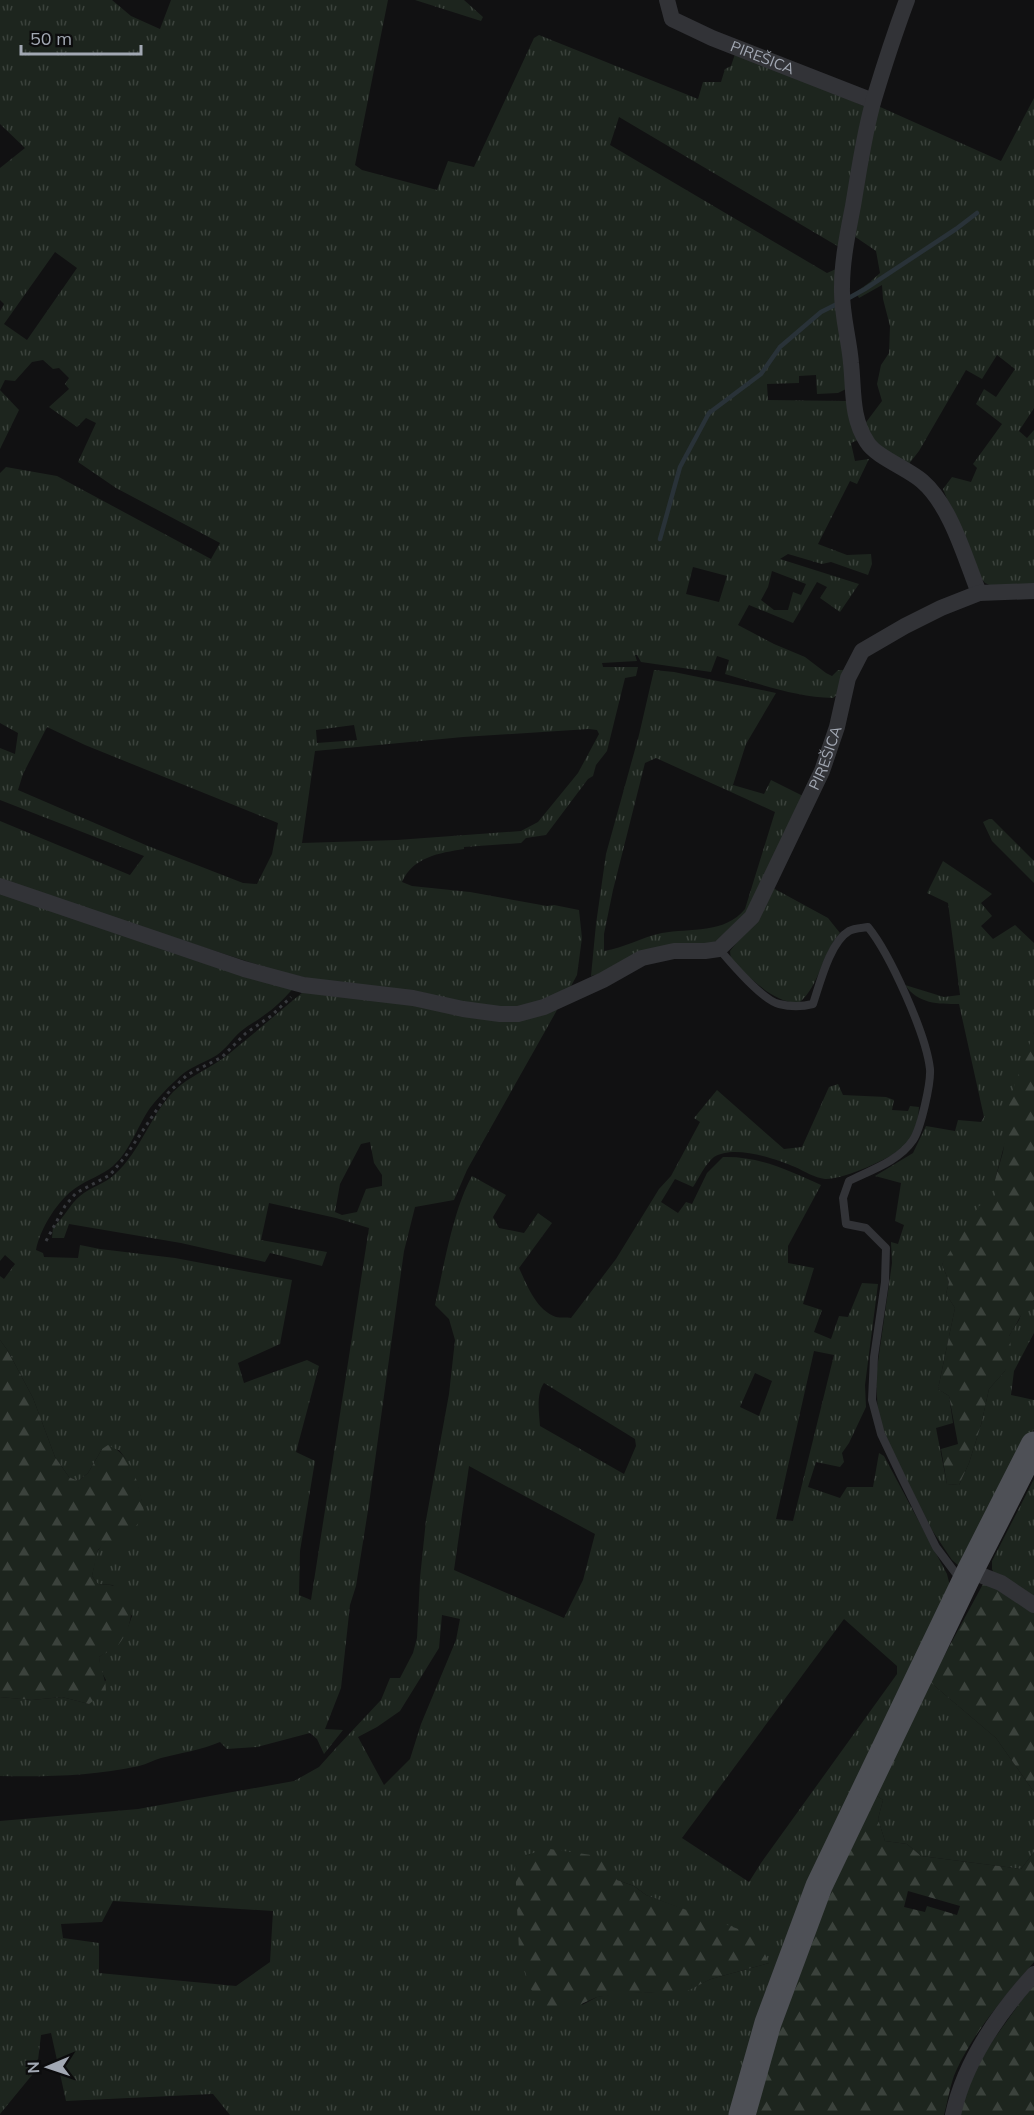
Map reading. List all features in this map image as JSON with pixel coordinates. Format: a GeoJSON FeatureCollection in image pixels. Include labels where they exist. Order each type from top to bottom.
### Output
{"type":"FeatureCollection","features":[{"type":"Feature","properties":{"kind":"main road"},"geometry":{"type":"LineString","coordinates":[[742,2115],[768,2023],[819,1886],[967,1578],[1034,1445]]}},
{"type":"Feature","properties":{"kind":"street","name":"PIREŠICA"},"geometry":{"type":"LineString","coordinates":[[667,0],[672,19],[712,38],[873,101]]}},
{"type":"Feature","properties":{"kind":"street"},"geometry":{"type":"LineString","coordinates":[[907,0],[873,101],[850,225],[842,288],[856,422],[867,444],[875,453],[894,462],[923,482],[945,509],[979,593]]}},
{"type":"Feature","properties":{"kind":"street","name":"PIREŠICA"},"geometry":{"type":"LineString","coordinates":[[719,949],[752,916],[791,839],[822,771],[837,727],[848,678],[862,651],[941,608],[979,593],[1034,591]]}},
{"type":"Feature","properties":{"kind":"street"},"geometry":{"type":"LineString","coordinates":[[0,886],[244,969],[303,985],[413,998],[500,1014],[518,1014],[544,1007],[603,980],[642,958],[674,951],[719,949]]}},
{"type":"Feature","properties":{"kind":"street"},"geometry":{"type":"LineString","coordinates":[[967,1578],[1000,1583],[1034,1605]]}},
{"type":"Feature","properties":{"kind":"street"},"geometry":{"type":"LineString","coordinates":[[953,2115],[957,2092],[976,2053],[1014,1996],[1034,1974]]}},
{"type":"Feature","properties":{"kind":"lane"},"geometry":{"type":"LineString","coordinates":[[719,949],[741,976],[777,1004],[800,1007],[813,1004],[823,973],[838,940],[850,929],[868,927],[897,976],[921,1035],[930,1070],[924,1110],[914,1139],[896,1158],[849,1181],[843,1198],[846,1224],[866,1228],[886,1248],[885,1282],[874,1357],[872,1400],[881,1434],[936,1547],[967,1578]]}},
{"type":"Feature","properties":{"kind":"path"},"geometry":{"type":"LineString","coordinates":[[46,1241],[65,1206],[76,1193],[110,1175],[168,1093],[187,1075],[222,1057],[246,1033],[271,1016],[303,985]]}},
{"type":"Feature","properties":{"kind":"green space"},"geometry":{"type":"Polygon","coordinates":[[[0,0],[112,0],[131,16],[160,29],[171,0],[388,0],[355,165],[362,170],[437,190],[448,161],[474,167],[534,38],[539,35],[698,99],[703,82],[721,82],[725,69],[731,66],[736,51],[866,107],[839,247],[619,117],[610,145],[827,273],[836,269],[848,388],[838,393],[817,394],[816,375],[799,376],[799,383],[767,384],[768,400],[848,401],[860,439],[851,443],[855,461],[869,459],[857,484],[850,481],[818,544],[847,555],[871,554],[872,564],[868,575],[831,562],[822,564],[788,554],[780,559],[859,584],[840,612],[820,598],[827,587],[817,582],[793,623],[749,605],[738,625],[805,657],[832,676],[838,670],[843,670],[839,693],[833,698],[792,693],[725,674],[729,660],[717,656],[711,672],[641,662],[637,655],[635,655],[637,661],[602,663],[603,667],[638,667],[636,676],[625,678],[607,751],[596,765],[593,776],[588,779],[546,835],[526,838],[521,843],[464,847],[464,849],[428,858],[413,867],[407,874],[402,882],[412,886],[470,892],[579,910],[582,938],[577,975],[570,988],[556,1000],[502,1010],[315,980],[274,970],[0,881],[0,821],[130,875],[144,856],[0,800],[0,748],[15,754],[18,733],[0,723],[0,473],[6,467],[57,476],[211,559],[220,543],[116,488],[78,462],[96,423],[86,418],[77,427],[49,407],[69,389],[65,384],[69,378],[59,368],[53,369],[43,360],[32,362],[15,381],[5,380],[0,390],[0,311],[4,304],[0,300],[0,168],[25,148],[0,124],[0,0]],[[55,252],[4,324],[27,340],[77,268],[55,252]],[[693,567],[686,594],[719,602],[727,576],[693,567]],[[772,571],[768,587],[761,600],[774,610],[788,610],[793,592],[801,595],[806,584],[772,571]],[[354,725],[316,730],[317,743],[357,740],[354,725]],[[47,727],[23,774],[18,790],[148,846],[243,883],[257,884],[272,854],[278,823],[85,745],[47,727]],[[589,729],[463,737],[315,751],[302,843],[397,840],[521,831],[538,822],[578,773],[599,734],[597,730],[589,729]]]}},
{"type":"Feature","properties":{"kind":"green space"},"geometry":{"type":"Polygon","coordinates":[[[415,0],[464,0],[483,17],[481,21],[415,0]]]}},
{"type":"Feature","properties":{"kind":"green space"},"geometry":{"type":"Polygon","coordinates":[[[1034,98],[1034,408],[1019,431],[1027,438],[1034,430],[1034,587],[994,587],[985,583],[976,572],[943,489],[952,477],[971,482],[977,468],[973,464],[1002,424],[976,404],[984,389],[996,397],[1015,369],[997,355],[982,379],[966,370],[919,451],[908,465],[889,453],[864,425],[882,401],[877,384],[881,365],[889,353],[890,326],[882,285],[859,298],[856,292],[880,273],[876,251],[854,236],[878,106],[1001,161],[1034,98]]]}},
{"type":"Feature","properties":{"kind":"green space"},"geometry":{"type":"Polygon","coordinates":[[[0,390],[19,410],[0,449],[0,390]]]}},
{"type":"Feature","properties":{"kind":"green space"},"geometry":{"type":"Polygon","coordinates":[[[654,670],[776,693],[746,744],[733,785],[764,794],[771,780],[805,797],[744,919],[726,936],[711,944],[591,976],[606,854],[639,735],[654,670]],[[656,758],[645,763],[613,890],[604,934],[604,951],[662,933],[717,926],[737,917],[745,909],[775,812],[656,758]]]}},
{"type":"Feature","properties":{"kind":"green space"},"geometry":{"type":"Polygon","coordinates":[[[992,819],[1034,861],[1034,883],[992,841],[983,822],[992,819]]]}},
{"type":"Feature","properties":{"kind":"green space"},"geometry":{"type":"Polygon","coordinates":[[[943,861],[992,894],[981,903],[992,916],[981,926],[993,939],[1015,925],[1034,943],[1034,1032],[995,1180],[995,1199],[942,1264],[949,1282],[946,1294],[955,1308],[938,1389],[949,1396],[953,1423],[936,1428],[947,1484],[959,1485],[969,1463],[981,1425],[989,1389],[1005,1371],[1009,1336],[1024,1307],[1034,1300],[1034,1333],[1014,1371],[1011,1395],[1034,1400],[1034,1429],[972,1554],[959,1566],[952,1560],[932,1530],[891,1449],[878,1417],[876,1376],[892,1263],[891,1242],[898,1244],[904,1225],[895,1221],[901,1183],[875,1176],[913,1153],[926,1126],[955,1131],[958,1120],[981,1122],[984,1117],[959,1004],[929,1002],[916,996],[905,985],[944,997],[960,995],[948,903],[927,893],[943,861]]]}},
{"type":"Feature","properties":{"kind":"green space"},"geometry":{"type":"Polygon","coordinates":[[[773,888],[828,918],[840,933],[829,950],[812,987],[799,1003],[789,1002],[771,994],[731,961],[730,951],[757,917],[773,888]]]}},
{"type":"Feature","properties":{"kind":"green space"},"geometry":{"type":"Polygon","coordinates":[[[0,890],[296,985],[276,1006],[240,1032],[220,1053],[185,1072],[165,1091],[145,1115],[119,1160],[63,1199],[41,1233],[36,1250],[43,1253],[44,1257],[78,1258],[80,1245],[175,1258],[292,1280],[280,1344],[238,1363],[244,1383],[307,1360],[319,1366],[296,1452],[315,1461],[300,1551],[299,1595],[311,1600],[369,1228],[269,1203],[261,1240],[327,1252],[322,1266],[270,1253],[265,1262],[181,1243],[69,1224],[64,1238],[52,1238],[53,1227],[80,1196],[111,1177],[124,1165],[173,1092],[230,1053],[308,988],[442,1007],[557,1010],[467,1170],[454,1200],[415,1207],[404,1251],[369,1504],[356,1586],[350,1605],[341,1688],[325,1729],[343,1730],[324,1754],[317,1739],[310,1733],[257,1747],[227,1749],[220,1742],[139,1766],[104,1772],[53,1776],[0,1776],[0,1697],[32,1700],[62,1697],[89,1704],[106,1680],[100,1669],[99,1657],[120,1640],[132,1616],[113,1585],[98,1584],[92,1576],[99,1549],[103,1543],[144,1515],[136,1481],[129,1464],[119,1450],[102,1449],[88,1473],[78,1481],[69,1477],[55,1457],[33,1398],[0,1340],[0,1276],[4,1279],[15,1264],[5,1255],[0,1261],[0,890]],[[370,1142],[361,1144],[340,1184],[335,1212],[342,1215],[357,1212],[366,1189],[382,1186],[382,1175],[374,1163],[370,1142]]]}},
{"type":"Feature","properties":{"kind":"green space"},"geometry":{"type":"Polygon","coordinates":[[[1034,1032],[1034,1300],[1023,1312],[1009,1336],[1012,1352],[1005,1371],[989,1389],[981,1425],[969,1463],[959,1485],[947,1484],[941,1449],[958,1444],[949,1396],[938,1389],[955,1308],[946,1294],[949,1282],[942,1264],[979,1206],[995,1199],[995,1180],[1003,1152],[1010,1098],[1034,1032]]]}},
{"type":"Feature","properties":{"kind":"green space"},"geometry":{"type":"Polygon","coordinates":[[[838,1084],[843,1095],[886,1097],[894,1100],[892,1110],[908,1111],[910,1106],[919,1107],[914,1132],[905,1145],[879,1162],[843,1176],[825,1179],[755,1154],[722,1153],[714,1157],[705,1167],[693,1187],[675,1179],[661,1202],[678,1213],[686,1202],[692,1204],[707,1173],[723,1157],[761,1161],[821,1185],[788,1246],[788,1263],[814,1268],[803,1304],[822,1310],[814,1332],[831,1339],[839,1316],[848,1317],[862,1283],[878,1284],[865,1385],[866,1407],[842,1453],[844,1462],[840,1467],[816,1462],[808,1487],[840,1498],[847,1487],[873,1487],[879,1453],[884,1456],[947,1574],[950,1586],[730,2115],[230,2115],[213,2094],[66,2101],[51,2033],[41,2035],[37,2069],[0,2114],[0,1821],[138,1809],[294,1781],[319,1767],[381,1700],[390,1678],[400,1678],[413,1653],[417,1638],[426,1520],[449,1394],[455,1340],[449,1319],[435,1305],[454,1221],[472,1176],[506,1195],[493,1217],[499,1228],[524,1233],[538,1213],[552,1223],[519,1268],[533,1296],[543,1309],[556,1317],[571,1318],[616,1259],[659,1189],[671,1176],[700,1122],[694,1118],[717,1090],[784,1149],[802,1147],[829,1087],[838,1084]],[[814,1351],[776,1519],[793,1521],[834,1355],[814,1351]],[[755,1373],[740,1407],[759,1416],[772,1381],[755,1373]],[[544,1383],[540,1392],[540,1426],[624,1474],[636,1446],[635,1439],[544,1383]],[[469,1466],[454,1570],[564,1618],[583,1580],[595,1534],[469,1466]],[[442,1615],[439,1648],[400,1711],[358,1737],[384,1785],[410,1759],[421,1724],[456,1640],[460,1619],[442,1615]],[[844,1619],[682,1838],[749,1882],[897,1674],[897,1666],[844,1619]],[[617,1880],[582,2005],[597,1997],[643,1992],[679,1994],[711,1979],[769,1963],[685,1910],[646,1895],[634,1886],[617,1880]],[[113,1901],[102,1922],[61,1924],[63,1938],[99,1943],[99,1973],[236,1986],[270,1962],[273,1911],[113,1901]]]}},
{"type":"Feature","properties":{"kind":"green space"},"geometry":{"type":"Polygon","coordinates":[[[0,1340],[33,1398],[55,1457],[69,1477],[78,1481],[88,1473],[102,1449],[108,1445],[117,1450],[130,1465],[141,1495],[145,1516],[121,1542],[106,1541],[98,1550],[92,1576],[98,1584],[116,1586],[126,1594],[130,1601],[131,1616],[127,1631],[119,1644],[99,1657],[106,1691],[89,1704],[62,1697],[32,1700],[0,1697],[0,1340]]]}},
{"type":"Feature","properties":{"kind":"green space"},"geometry":{"type":"Polygon","coordinates":[[[1034,1479],[1034,1600],[994,1574],[992,1561],[1034,1479]]]}},
{"type":"Feature","properties":{"kind":"green space"},"geometry":{"type":"Polygon","coordinates":[[[983,1584],[991,1584],[1034,1611],[1034,1792],[996,1738],[930,1682],[983,1584]]]}},
{"type":"Feature","properties":{"kind":"green space"},"geometry":{"type":"Polygon","coordinates":[[[930,1682],[996,1738],[1034,1792],[1034,1852],[1021,1869],[921,1856],[907,1844],[885,1841],[878,1819],[883,1800],[874,1794],[930,1682]]]}},
{"type":"Feature","properties":{"kind":"green space"},"geometry":{"type":"Polygon","coordinates":[[[874,1794],[883,1800],[878,1819],[885,1841],[907,1844],[921,1856],[1021,1869],[1034,1852],[1034,1962],[991,2014],[963,2056],[954,2076],[944,2115],[754,2115],[773,2047],[824,1905],[874,1794]],[[908,1891],[904,1907],[925,1912],[927,1906],[957,1915],[960,1906],[908,1891]]]}},
{"type":"Feature","properties":{"kind":"green space"},"geometry":{"type":"Polygon","coordinates":[[[550,1849],[605,1857],[617,1880],[634,1886],[646,1895],[741,1930],[760,1943],[769,1963],[711,1979],[679,1995],[643,1992],[597,1997],[552,2017],[530,1988],[519,1951],[515,1863],[525,1855],[550,1849]]]}},
{"type":"Feature","properties":{"kind":"green space"},"geometry":{"type":"Polygon","coordinates":[[[1034,1983],[1034,2115],[957,2115],[974,2067],[1034,1983]]]}},
{"type":"Feature","properties":{"kind":"waterway"},"geometry":{"type":"LineString","coordinates":[[847,299],[977,213]]}},
{"type":"Feature","properties":{"kind":"waterway"},"geometry":{"type":"LineString","coordinates":[[660,539],[680,467],[709,413],[761,374],[780,347],[821,312],[839,303]]}}]}
